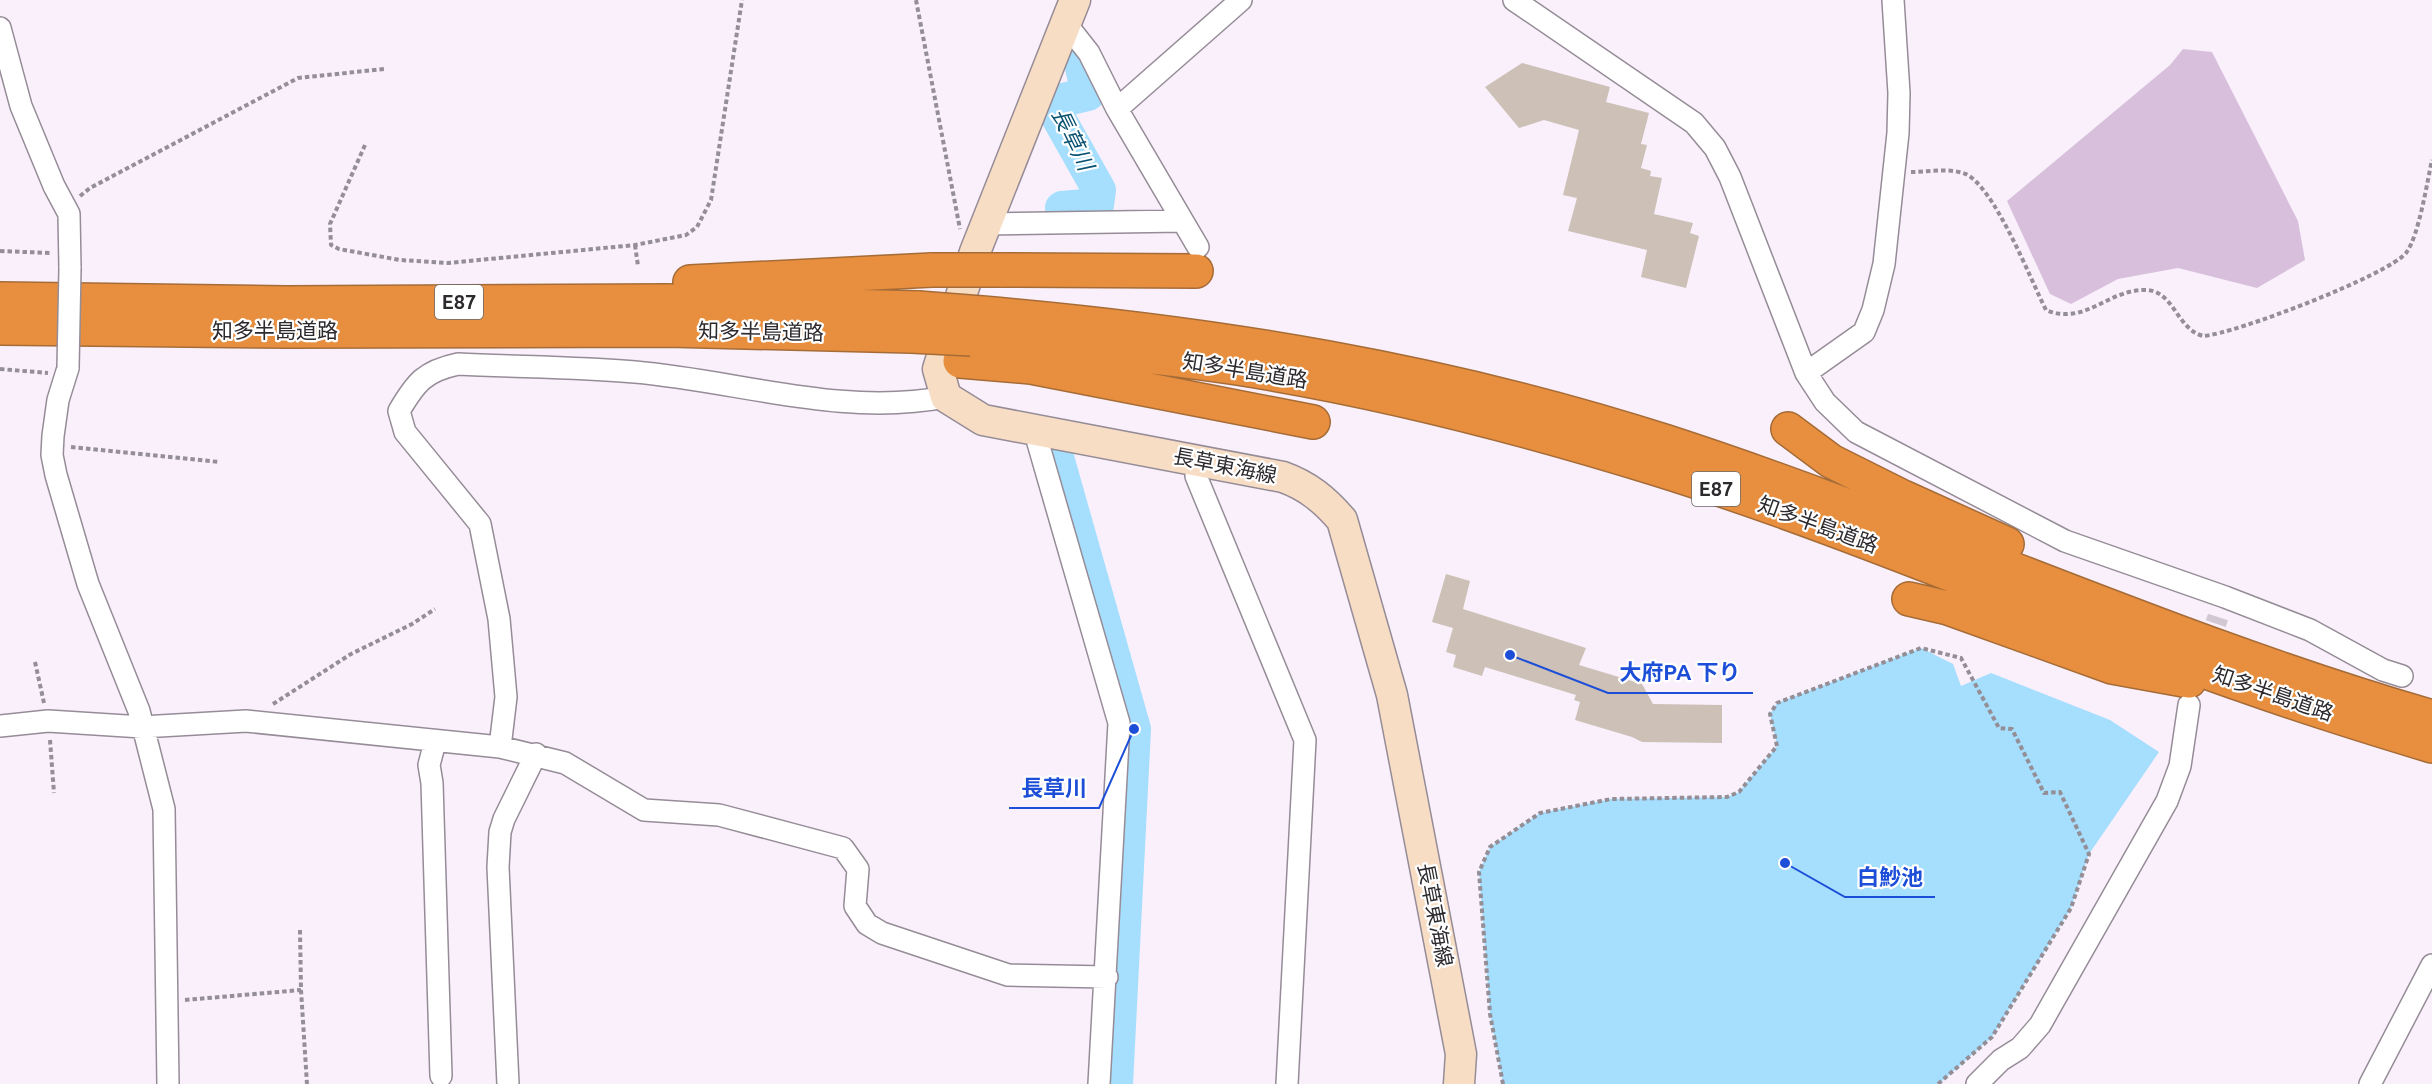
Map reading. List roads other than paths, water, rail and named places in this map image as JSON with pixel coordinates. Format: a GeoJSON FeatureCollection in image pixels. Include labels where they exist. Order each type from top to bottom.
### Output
{"type":"FeatureCollection","features":[{"type":"Feature","properties":{"kind":"highway"},"geometry":{"type":"LineString","coordinates":[[510,302],[594,288],[932,270],[987,249],[1197,259]]}},
{"type":"Feature","properties":{"kind":"highway","name":"知多半島道路"},"geometry":{"type":"LineString","coordinates":[[0,299],[286,303],[667,302],[910,334]]}},
{"type":"Feature","properties":{"kind":"highway","name":"知多半島道路"},"geometry":{"type":"LineString","coordinates":[[0,328],[910,334],[1143,355],[1240,369],[1342,388],[1541,435],[1657,469],[1762,505],[2241,684],[2432,747]]}},
{"type":"Feature","properties":{"kind":"highway","name":"知多半島道路"},"geometry":{"type":"LineString","coordinates":[[971,338],[1146,328],[1242,341],[1423,376],[1665,442],[1771,478],[2359,696],[2432,717]]}},
{"type":"Feature","properties":{"kind":"highway"},"geometry":{"type":"LineString","coordinates":[[910,334],[971,338],[1031,367],[1313,422]]}},
{"type":"Feature","properties":{"kind":"highway"},"geometry":{"type":"LineString","coordinates":[[1788,429],[1831,461],[1903,497],[2047,562],[2175,606],[2248,656]]}},
{"type":"Feature","properties":{"kind":"highway"},"geometry":{"type":"LineString","coordinates":[[1909,599],[1948,608],[2112,667],[2261,695],[2354,722]]}},
{"type":"Feature","properties":{"kind":"main road"},"geometry":{"type":"LineString","coordinates":[[946,397],[938,369],[987,249],[1071,12]]}},
{"type":"Feature","properties":{"kind":"main road","name":"長草東海線"},"geometry":{"type":"LineString","coordinates":[[946,397],[983,420],[1283,477],[1300,483],[1326,501],[1342,520],[1392,695],[1461,1054],[1459,1084]]}},
{"type":"Feature","properties":{"kind":"street"},"geometry":{"type":"LineString","coordinates":[[1117,109],[1241,0]]}},
{"type":"Feature","properties":{"kind":"street"},"geometry":{"type":"LineString","coordinates":[[1515,0],[1694,123],[1715,148],[1730,177],[1806,373],[1825,402],[1856,432],[2065,541],[2221,607],[2310,630],[2383,670],[2402,676]]}},
{"type":"Feature","properties":{"kind":"street"},"geometry":{"type":"LineString","coordinates":[[1806,373],[1864,332],[1884,264],[1899,93],[1893,0]]}},
{"type":"Feature","properties":{"kind":"street"},"geometry":{"type":"LineString","coordinates":[[1071,12],[1117,109],[1182,221],[1197,259]]}},
{"type":"Feature","properties":{"kind":"street"},"geometry":{"type":"LineString","coordinates":[[0,28],[21,106],[54,186],[69,214],[67,373],[58,400],[53,446],[56,475],[88,584],[127,676],[164,809],[168,1084]]}},
{"type":"Feature","properties":{"kind":"street"},"geometry":{"type":"LineString","coordinates":[[987,249],[1182,221]]}},
{"type":"Feature","properties":{"kind":"street"},"geometry":{"type":"LineString","coordinates":[[500,747],[506,697],[500,630],[480,524],[405,432],[399,411],[410,392],[434,369],[458,364],[636,372],[855,404],[910,404],[946,397]]}},
{"type":"Feature","properties":{"kind":"street"},"geometry":{"type":"LineString","coordinates":[[1037,430],[1038,443],[1119,723],[1107,978],[1099,1084]]}},
{"type":"Feature","properties":{"kind":"street"},"geometry":{"type":"LineString","coordinates":[[1198,460],[1196,476],[1305,740],[1287,1084]]}},
{"type":"Feature","properties":{"kind":"street"},"geometry":{"type":"LineString","coordinates":[[1977,1084],[2001,1060],[2020,1048],[2040,1025],[2162,811],[2180,766],[2190,705]]}},
{"type":"Feature","properties":{"kind":"street"},"geometry":{"type":"LineString","coordinates":[[0,726],[48,721],[142,727],[246,721],[500,747],[536,754],[565,763],[644,810],[719,815],[843,848],[858,869],[855,906],[867,924],[882,933],[1008,975],[1107,978]]}},
{"type":"Feature","properties":{"kind":"street"},"geometry":{"type":"LineString","coordinates":[[435,742],[429,765],[432,783],[441,1076]]}},
{"type":"Feature","properties":{"kind":"street"},"geometry":{"type":"LineString","coordinates":[[508,1084],[498,867],[500,832],[504,819],[536,754]]}},
{"type":"Feature","properties":{"kind":"street"},"geometry":{"type":"LineString","coordinates":[[2370,1084],[2432,965]]}},
{"type":"Feature","properties":{"kind":"water"},"geometry":{"type":"Polygon","coordinates":[[[1921,648],[1953,664],[1961,686],[1991,673],[2110,720],[2159,752],[2089,854],[2071,908],[1992,1037],[1939,1084],[1503,1084],[1490,1014],[1479,872],[1490,847],[1540,813],[1611,799],[1727,797],[1739,792],[1777,746],[1770,714],[1777,703],[1921,648]]]}},
{"type":"Feature","properties":{"kind":"waterway","name":"長草川"},"geometry":{"type":"LineString","coordinates":[[1062,208],[1097,205],[1099,190],[1050,103],[1088,94],[1081,63]]}},
{"type":"Feature","properties":{"kind":"waterway","name":"長草川"},"geometry":{"type":"LineString","coordinates":[[1056,454],[1134,729],[1116,1084]]}},
{"type":"Feature","properties":{"kind":"tunnel"},"geometry":{"type":"LineString","coordinates":[[2206,653],[2218,617]]}},
{"type":"Feature","properties":{"kind":"place","name":"大府PA 下り"},"geometry":{"type":"Point","coordinates":[1510,655]}},
{"type":"Feature","properties":{"kind":"place","name":"長草川"},"geometry":{"type":"Point","coordinates":[1134,729]}},
{"type":"Feature","properties":{"kind":"place","name":"白魦池"},"geometry":{"type":"Point","coordinates":[1785,863]}}]}
